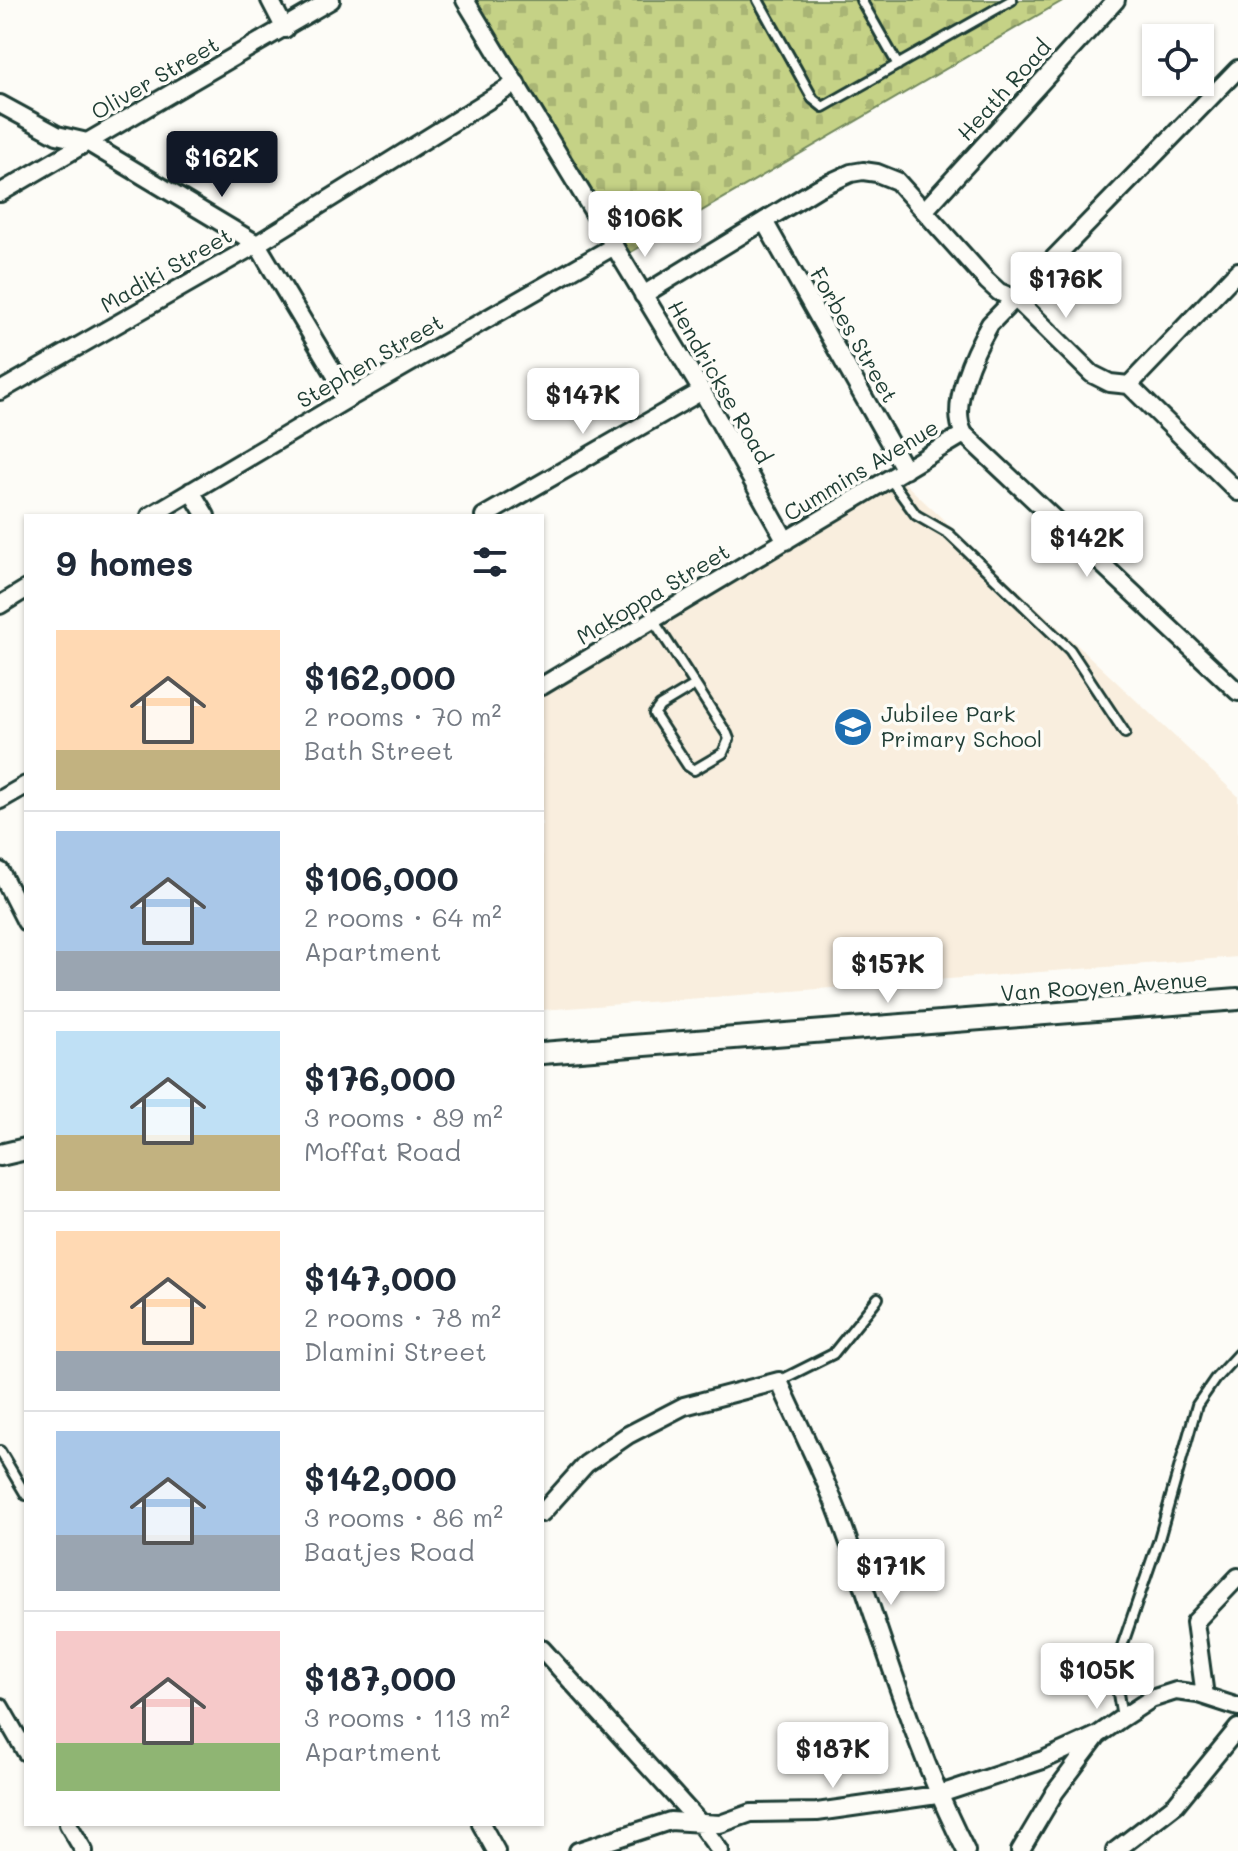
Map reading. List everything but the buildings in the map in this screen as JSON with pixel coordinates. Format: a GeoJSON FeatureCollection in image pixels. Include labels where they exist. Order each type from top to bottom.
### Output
{"type":"FeatureCollection","features":[{"type":"Feature","properties":{"kind":"street"},"geometry":{"type":"LineString","coordinates":[[270,0],[285,29]]}},
{"type":"Feature","properties":{"kind":"street","name":"Oliver Street"},"geometry":{"type":"LineString","coordinates":[[0,193],[331,0]]}},
{"type":"Feature","properties":{"kind":"street","name":"Hendrickse Road"},"geometry":{"type":"LineString","coordinates":[[465,0],[702,391],[786,541]]}},
{"type":"Feature","properties":{"kind":"street","name":"Heath Road"},"geometry":{"type":"LineString","coordinates":[[924,211],[1116,0]]}},
{"type":"Feature","properties":{"kind":"street","name":"Cummins Avenue"},"geometry":{"type":"LineString","coordinates":[[786,541],[964,434],[958,415],[967,376],[975,351],[990,324],[1238,69]]}},
{"type":"Feature","properties":{"kind":"street","name":"Madiki Street"},"geometry":{"type":"LineString","coordinates":[[0,391],[257,244],[516,83]]}},
{"type":"Feature","properties":{"kind":"street"},"geometry":{"type":"LineString","coordinates":[[0,104],[57,135],[87,142],[257,244],[349,398]]}},
{"type":"Feature","properties":{"kind":"street"},"geometry":{"type":"LineString","coordinates":[[643,295],[826,184],[863,171],[897,181],[999,292],[1016,299],[1092,374],[1110,383],[1129,385],[1238,492]]}},
{"type":"Feature","properties":{"kind":"street","name":"Forbes Street"},"geometry":{"type":"LineString","coordinates":[[764,221],[905,470]]}},
{"type":"Feature","properties":{"kind":"street","name":"Stephen Street"},"geometry":{"type":"LineString","coordinates":[[153,514],[614,246]]}},
{"type":"Feature","properties":{"kind":"street"},"geometry":{"type":"LineString","coordinates":[[1129,385],[1235,280]]}},
{"type":"Feature","properties":{"kind":"street"},"geometry":{"type":"LineString","coordinates":[[487,514],[702,391]]}},
{"type":"Feature","properties":{"kind":"street"},"geometry":{"type":"LineString","coordinates":[[964,434],[1238,692]]}},
{"type":"Feature","properties":{"kind":"street"},"geometry":{"type":"LineString","coordinates":[[191,491],[205,514]]}},
{"type":"Feature","properties":{"kind":"street","name":"Makoppa Street"},"geometry":{"type":"LineString","coordinates":[[544,685],[786,541]]}},
{"type":"Feature","properties":{"kind":"street"},"geometry":{"type":"LineString","coordinates":[[0,605],[24,590]]}},
{"type":"Feature","properties":{"kind":"street"},"geometry":{"type":"LineString","coordinates":[[0,800],[24,786]]}},
{"type":"Feature","properties":{"kind":"street"},"geometry":{"type":"LineString","coordinates":[[0,871],[24,918]]}},
{"type":"Feature","properties":{"kind":"street","name":"Van Rooyen Avenue"},"geometry":{"type":"LineString","coordinates":[[544,1053],[1238,999]]}},
{"type":"Feature","properties":{"kind":"street"},"geometry":{"type":"LineString","coordinates":[[0,1155],[24,1149]]}},
{"type":"Feature","properties":{"kind":"street"},"geometry":{"type":"LineString","coordinates":[[544,1511],[586,1464],[639,1429],[684,1406],[779,1381],[838,1512],[910,1724],[937,1795],[966,1851]]}},
{"type":"Feature","properties":{"kind":"street"},"geometry":{"type":"LineString","coordinates":[[1205,1696],[1195,1622],[1238,1577]]}},
{"type":"Feature","properties":{"kind":"street"},"geometry":{"type":"LineString","coordinates":[[544,1651],[698,1821],[720,1851]]}},
{"type":"Feature","properties":{"kind":"street"},"geometry":{"type":"LineString","coordinates":[[578,1851],[670,1821],[720,1824],[751,1813],[817,1812],[960,1790],[1043,1760],[1098,1735],[1151,1699],[1176,1691],[1205,1696],[1238,1707]]}},
{"type":"Feature","properties":{"kind":"street"},"geometry":{"type":"LineString","coordinates":[[0,1707],[24,1749]]}},
{"type":"Feature","properties":{"kind":"street"},"geometry":{"type":"LineString","coordinates":[[1115,1851],[1176,1804],[1238,1728]]}},
{"type":"Feature","properties":{"kind":"street"},"geometry":{"type":"LineString","coordinates":[[1020,1851],[1055,1792],[1098,1735]]}},
{"type":"Feature","properties":{"kind":"street"},"geometry":{"type":"LineString","coordinates":[[69,1826],[84,1851]]}},
{"type":"Feature","properties":{"kind":"street"},"geometry":{"type":"LineString","coordinates":[[482,1826],[496,1851]]}},
{"type":"Feature","properties":{"kind":"lane"},"geometry":{"type":"LineString","coordinates":[[758,0],[813,99],[821,106],[898,65],[995,4],[1012,0]]}},
{"type":"Feature","properties":{"kind":"lane"},"geometry":{"type":"LineString","coordinates":[[861,0],[898,65]]}},
{"type":"Feature","properties":{"kind":"lane"},"geometry":{"type":"LineString","coordinates":[[890,479],[916,515],[949,534],[1070,650],[1125,733]]}},
{"type":"Feature","properties":{"kind":"lane"},"geometry":{"type":"LineString","coordinates":[[653,620],[695,685],[729,739],[723,753],[694,770],[688,766],[654,714],[660,706],[695,685]]}},
{"type":"Feature","properties":{"kind":"lane"},"geometry":{"type":"LineString","coordinates":[[779,1381],[833,1354],[878,1298]]}},
{"type":"Feature","properties":{"kind":"lane"},"geometry":{"type":"LineString","coordinates":[[1122,1718],[1115,1676],[1118,1658],[1159,1539],[1197,1405],[1238,1354]]}},
{"type":"Feature","properties":{"kind":"lane"},"geometry":{"type":"LineString","coordinates":[[0,1451],[24,1492]]}},
{"type":"Feature","properties":{"kind":"shaded area","name":"Jubilee Park Primary School"},"geometry":{"type":"Polygon","coordinates":[[[897,476],[1238,796],[1238,957],[544,1010],[544,685],[897,476]]]}},
{"type":"Feature","properties":{"kind":"green space"},"geometry":{"type":"Polygon","coordinates":[[[465,0],[1064,0],[621,258],[465,0]]]}},
{"type":"Feature","properties":{"kind":"place","name":"Jubilee Park Primary School"},"geometry":{"type":"Point","coordinates":[853,727]}}]}
